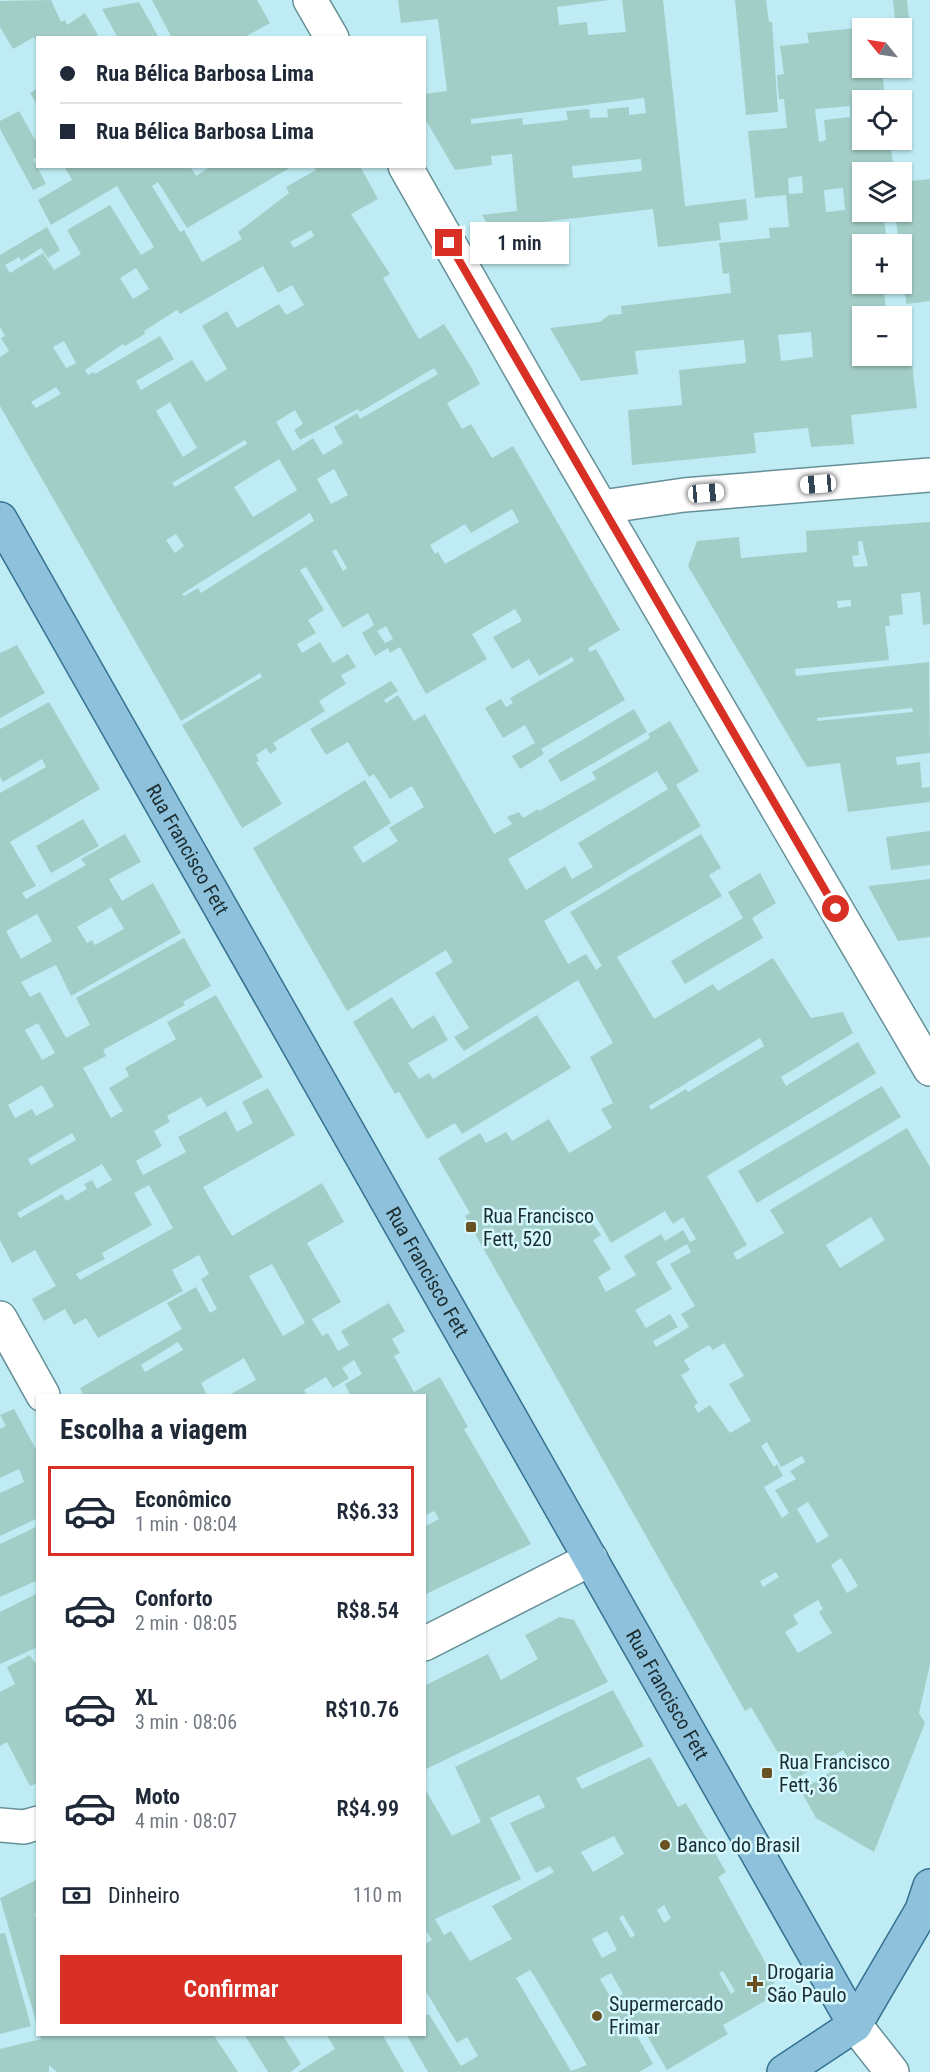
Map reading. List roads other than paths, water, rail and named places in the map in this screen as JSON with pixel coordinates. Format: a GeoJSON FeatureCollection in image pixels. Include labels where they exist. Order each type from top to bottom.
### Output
{"type":"FeatureCollection","features":[{"type":"Feature","properties":{"kind":"main road","name":"Rua Francisco Fett"},"geometry":{"type":"LineString","coordinates":[[0,519],[855,2025]]}},
{"type":"Feature","properties":{"kind":"main road"},"geometry":{"type":"LineString","coordinates":[[784,2072],[855,2025],[921,1911],[930,1886]]}},
{"type":"Feature","properties":{"kind":"street"},"geometry":{"type":"LineString","coordinates":[[310,0],[331,36]]}},
{"type":"Feature","properties":{"kind":"street"},"geometry":{"type":"LineString","coordinates":[[406,168],[930,1070]]}},
{"type":"Feature","properties":{"kind":"street"},"geometry":{"type":"LineString","coordinates":[[602,507],[684,495],[930,475]]}},
{"type":"Feature","properties":{"kind":"street"},"geometry":{"type":"LineString","coordinates":[[0,1318],[42,1394]]}},
{"type":"Feature","properties":{"kind":"street"},"geometry":{"type":"LineString","coordinates":[[426,1643],[591,1559]]}},
{"type":"Feature","properties":{"kind":"street"},"geometry":{"type":"LineString","coordinates":[[0,1825],[24,1827],[36,1824]]}},
{"type":"Feature","properties":{"kind":"street"},"geometry":{"type":"LineString","coordinates":[[855,2025],[892,2072]]}},
{"type":"Feature","properties":{"kind":"place","name":"Rua Francisco Fett, 520"},"geometry":{"type":"Point","coordinates":[471,1227]}},
{"type":"Feature","properties":{"kind":"place","name":"Rua Francisco Fett, 36"},"geometry":{"type":"Point","coordinates":[767,1773]}},
{"type":"Feature","properties":{"kind":"place","name":"Banco do Brasil"},"geometry":{"type":"Point","coordinates":[665,1845]}},
{"type":"Feature","properties":{"kind":"place","name":"Drogaria São Paulo"},"geometry":{"type":"Point","coordinates":[755,1984]}},
{"type":"Feature","properties":{"kind":"place","name":"Supermercado Frimar"},"geometry":{"type":"Point","coordinates":[597,2016]}}]}
